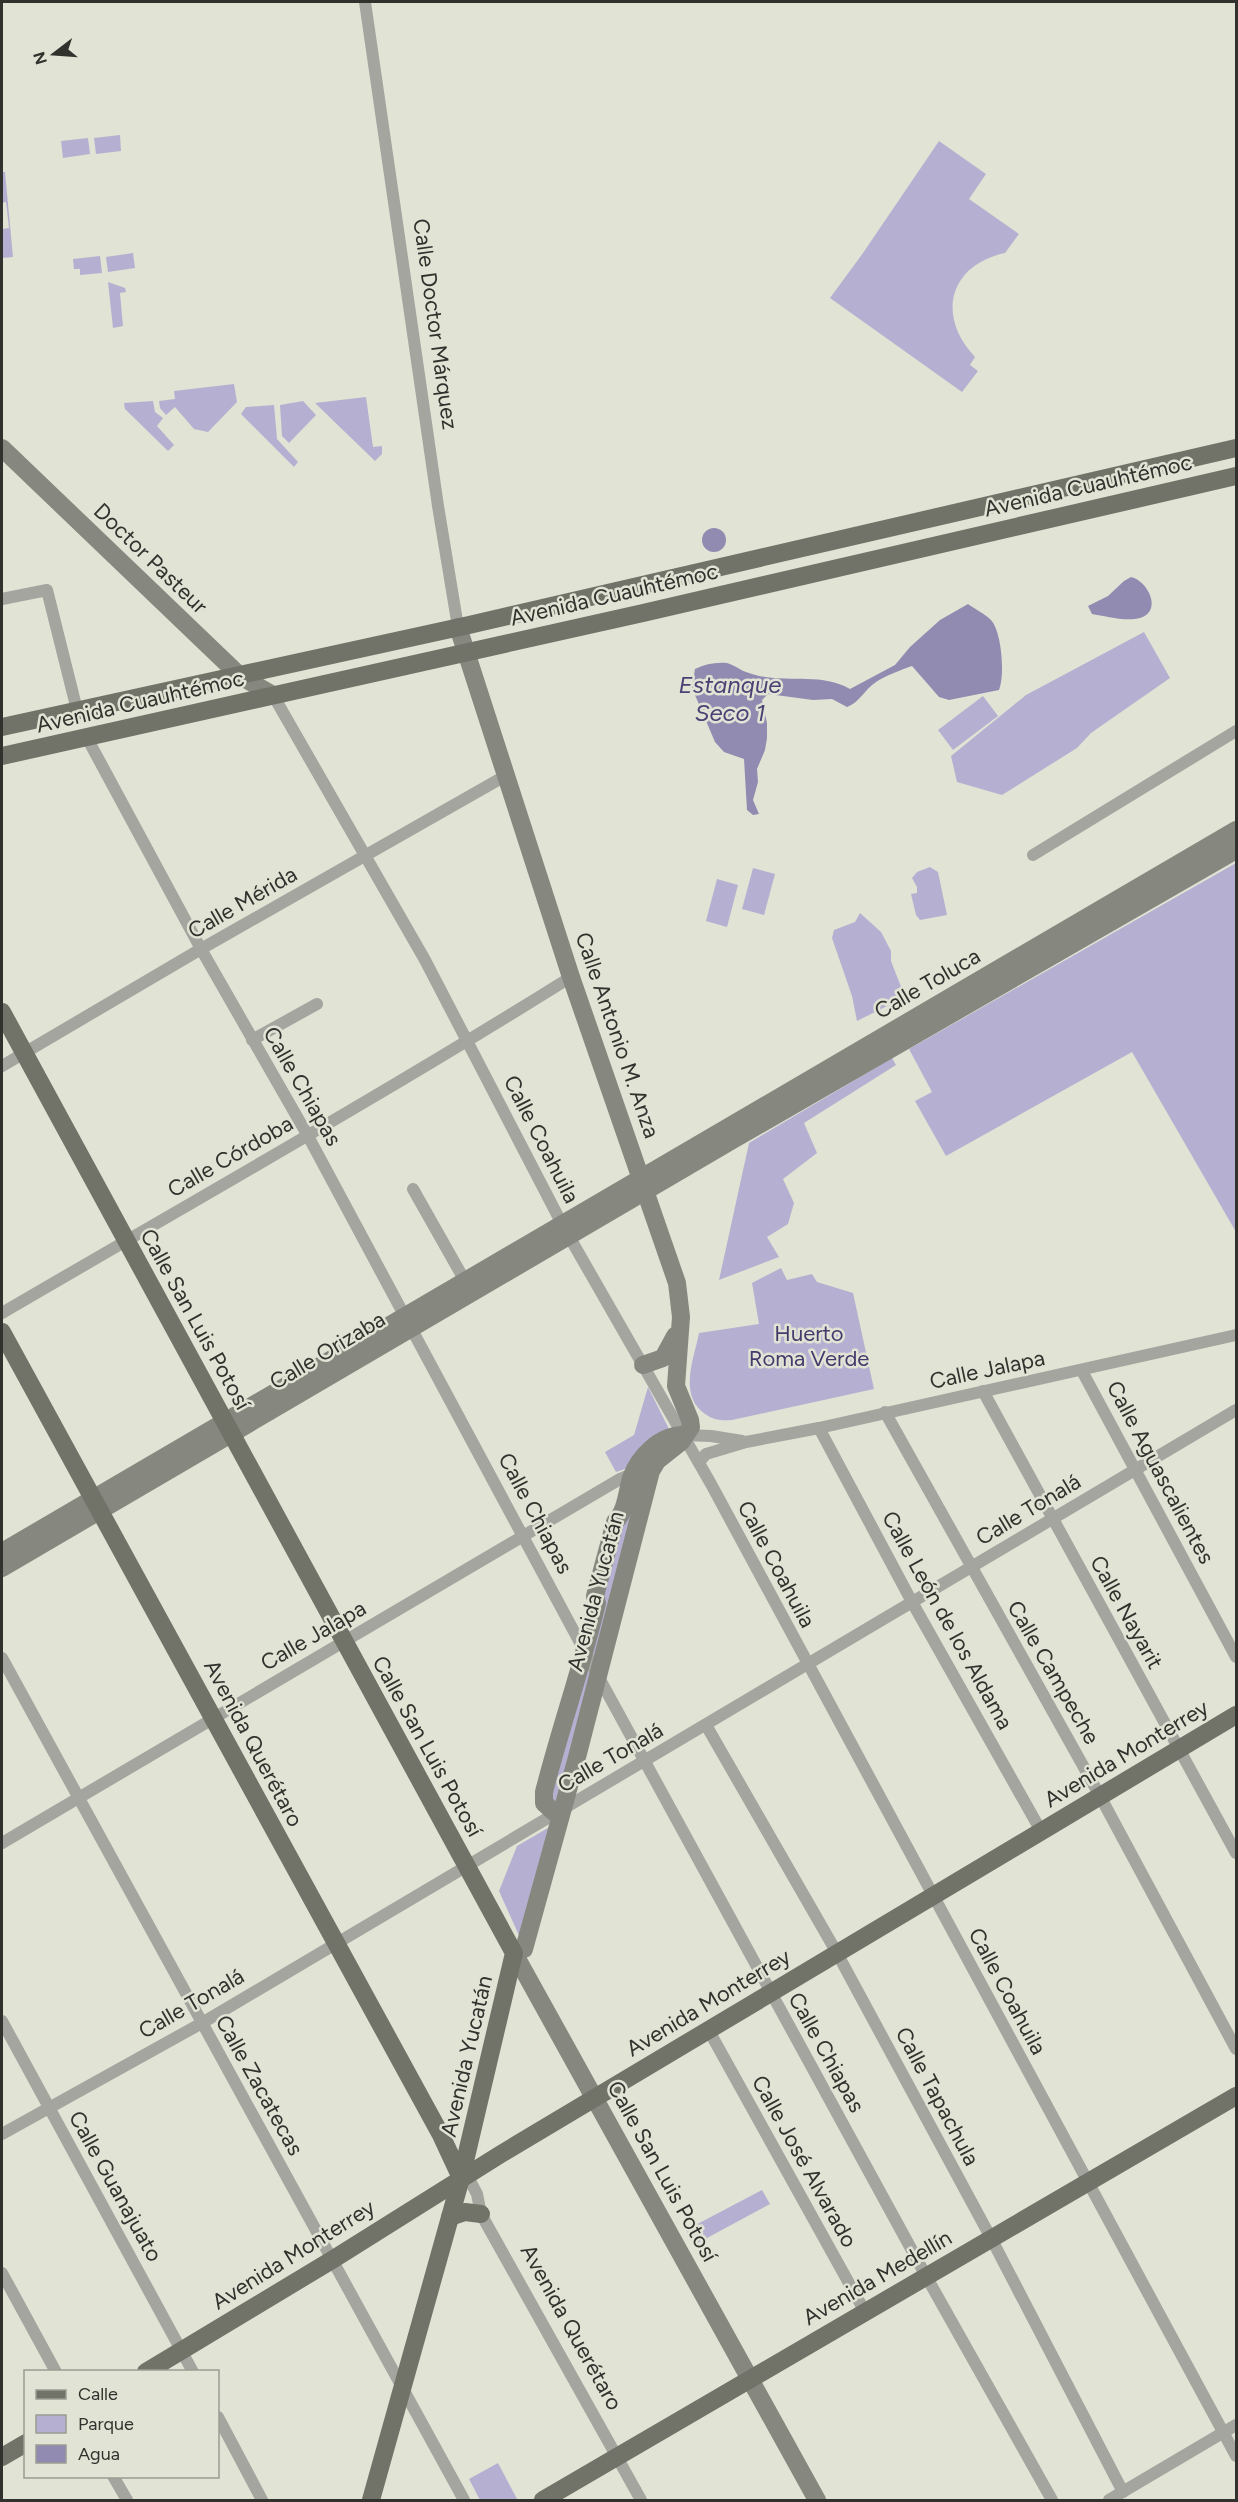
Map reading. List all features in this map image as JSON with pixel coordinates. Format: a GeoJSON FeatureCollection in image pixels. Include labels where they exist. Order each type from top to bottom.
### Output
{"type":"FeatureCollection","features":[{"type":"Feature","properties":{"kind":"main road","name":"Avenida Cuauhtémoc"},"geometry":{"type":"LineString","coordinates":[[2,727],[458,627],[1236,448]]}},
{"type":"Feature","properties":{"kind":"main road","name":"Avenida Cuauhtémoc"},"geometry":{"type":"LineString","coordinates":[[2,756],[643,613],[1236,476]]}},
{"type":"Feature","properties":{"kind":"main road","name":"Calle San Luis Potosí"},"geometry":{"type":"LineString","coordinates":[[2,1012],[514,1953]]}},
{"type":"Feature","properties":{"kind":"main road","name":"Avenida Querétaro"},"geometry":{"type":"LineString","coordinates":[[2,1332],[464,2176]]}},
{"type":"Feature","properties":{"kind":"main road","name":"Avenida Monterrey"},"geometry":{"type":"LineString","coordinates":[[149,2370],[332,2260],[464,2176],[1236,1714]]}},
{"type":"Feature","properties":{"kind":"main road","name":"Avenida Yucatán"},"geometry":{"type":"LineString","coordinates":[[450,2217],[464,2176],[514,1953]]}},
{"type":"Feature","properties":{"kind":"main road","name":"Avenida Medellín"},"geometry":{"type":"LineString","coordinates":[[543,2500],[1236,2096]]}},
{"type":"Feature","properties":{"kind":"main road"},"geometry":{"type":"LineString","coordinates":[[471,2137],[481,2148],[501,2154]]}},
{"type":"Feature","properties":{"kind":"main road"},"geometry":{"type":"LineString","coordinates":[[371,2500],[450,2217],[465,2212],[481,2214]]}},
{"type":"Feature","properties":{"kind":"main road"},"geometry":{"type":"LineString","coordinates":[[2,2457],[24,2444]]}},
{"type":"Feature","properties":{"kind":"street","name":"Calle Doctor Márquez"},"geometry":{"type":"LineString","coordinates":[[365,2],[438,506],[458,627],[466,651]]}},
{"type":"Feature","properties":{"kind":"street","name":"Doctor Pasteur"},"geometry":{"type":"LineString","coordinates":[[6,457],[240,676],[273,695]]}},
{"type":"Feature","properties":{"kind":"street"},"geometry":{"type":"LineString","coordinates":[[2,599],[47,590],[77,710]]}},
{"type":"Feature","properties":{"kind":"street","name":"Calle Antonio M. Anza"},"geometry":{"type":"LineString","coordinates":[[466,651],[571,977],[677,1283],[681,1310],[676,1386],[691,1427],[684,1435]]}},
{"type":"Feature","properties":{"kind":"street","name":"Calle Coahuila"},"geometry":{"type":"LineString","coordinates":[[273,695],[366,856],[468,1041],[566,1230],[699,1462],[1236,2456]]}},
{"type":"Feature","properties":{"kind":"street"},"geometry":{"type":"LineString","coordinates":[[1033,855],[1236,731]]}},
{"type":"Feature","properties":{"kind":"street","name":"Calle Chiapas"},"geometry":{"type":"LineString","coordinates":[[86,736],[201,950],[308,1136],[771,1993],[1052,2500]]}},
{"type":"Feature","properties":{"kind":"street"},"geometry":{"type":"LineString","coordinates":[[2,766],[28,750]]}},
{"type":"Feature","properties":{"kind":"street","name":"Calle Mérida"},"geometry":{"type":"LineString","coordinates":[[2,1066],[506,776]]}},
{"type":"Feature","properties":{"kind":"street","name":"Calle Toluca"},"geometry":{"type":"LineString","coordinates":[[969,995],[1236,830]]}},
{"type":"Feature","properties":{"kind":"street","name":"Calle Toluca"},"geometry":{"type":"LineString","coordinates":[[644,1183],[969,995],[1236,850]]}},
{"type":"Feature","properties":{"kind":"street","name":"Calle Córdoba"},"geometry":{"type":"LineString","coordinates":[[2,1313],[308,1136],[571,977]]}},
{"type":"Feature","properties":{"kind":"street"},"geometry":{"type":"LineString","coordinates":[[252,1040],[317,1004]]}},
{"type":"Feature","properties":{"kind":"street","name":"Calle Orizaba"},"geometry":{"type":"LineString","coordinates":[[2,1552],[97,1504],[644,1183]]}},
{"type":"Feature","properties":{"kind":"street"},"geometry":{"type":"LineString","coordinates":[[413,1189],[465,1281]]}},
{"type":"Feature","properties":{"kind":"street","name":"Calle Orizaba"},"geometry":{"type":"LineString","coordinates":[[408,1322],[465,1281],[566,1230]]}},
{"type":"Feature","properties":{"kind":"street"},"geometry":{"type":"LineString","coordinates":[[643,1365],[663,1358],[679,1329]]}},
{"type":"Feature","properties":{"kind":"street","name":"Calle Jalapa"},"geometry":{"type":"LineString","coordinates":[[699,1462],[706,1454],[746,1442],[1082,1371],[1236,1335]]}},
{"type":"Feature","properties":{"kind":"street","name":"Calle Aguascalientes"},"geometry":{"type":"LineString","coordinates":[[1082,1371],[1236,1657]]}},
{"type":"Feature","properties":{"kind":"street","name":"Calle Nayarit"},"geometry":{"type":"LineString","coordinates":[[983,1391],[1236,1853]]}},
{"type":"Feature","properties":{"kind":"street","name":"Calle Tonalá"},"geometry":{"type":"LineString","coordinates":[[2,2134],[202,2023],[334,1942],[706,1725],[1236,1410]]}},
{"type":"Feature","properties":{"kind":"street","name":"Calle Campeche"},"geometry":{"type":"LineString","coordinates":[[885,1412],[970,1568],[1100,1796],[1236,2049]]}},
{"type":"Feature","properties":{"kind":"street","name":"Calle León de los Aldama"},"geometry":{"type":"LineString","coordinates":[[819,1428],[912,1602],[1041,1831]]}},
{"type":"Feature","properties":{"kind":"street","name":"Calle Jalapa"},"geometry":{"type":"LineString","coordinates":[[684,1435],[711,1436],[746,1442]]}},
{"type":"Feature","properties":{"kind":"street","name":"Avenida Yucatán"},"geometry":{"type":"LineString","coordinates":[[559,1811],[544,1803],[544,1792],[562,1723],[585,1652],[597,1603],[595,1596],[615,1522],[621,1517],[640,1477],[681,1442],[684,1435]]}},
{"type":"Feature","properties":{"kind":"street","name":"Calle Jalapa"},"geometry":{"type":"LineString","coordinates":[[2,1843],[620,1479],[640,1477]]}},
{"type":"Feature","properties":{"kind":"street","name":"Avenida Yucatán"},"geometry":{"type":"LineString","coordinates":[[514,1953],[524,1949],[559,1811],[598,1674],[640,1477]]}},
{"type":"Feature","properties":{"kind":"street","name":"Calle Orizaba"},"geometry":{"type":"LineString","coordinates":[[2,1568],[97,1504]]}},
{"type":"Feature","properties":{"kind":"street","name":"Calle Zacatecas"},"geometry":{"type":"LineString","coordinates":[[2,1659],[464,2500]]}},
{"type":"Feature","properties":{"kind":"street","name":"Calle Tapachula"},"geometry":{"type":"LineString","coordinates":[[706,1725],[837,1953],[991,2238],[1123,2492]]}},
{"type":"Feature","properties":{"kind":"street","name":"Calle San Luis Potosí"},"geometry":{"type":"LineString","coordinates":[[514,1953],[817,2500]]}},
{"type":"Feature","properties":{"kind":"street","name":"Calle Guanajuato"},"geometry":{"type":"LineString","coordinates":[[2,2021],[192,2370]]}},
{"type":"Feature","properties":{"kind":"street","name":"Calle José Alvarado"},"geometry":{"type":"LineString","coordinates":[[708,2029],[865,2312]]}},
{"type":"Feature","properties":{"kind":"street","name":"Avenida Querétaro"},"geometry":{"type":"LineString","coordinates":[[464,2176],[477,2194],[481,2214],[641,2500]]}},
{"type":"Feature","properties":{"kind":"street"},"geometry":{"type":"LineString","coordinates":[[2,2273],[55,2370]]}},
{"type":"Feature","properties":{"kind":"street"},"geometry":{"type":"LineString","coordinates":[[219,2419],[262,2500]]}},
{"type":"Feature","properties":{"kind":"street"},"geometry":{"type":"LineString","coordinates":[[1109,2500],[1236,2425]]}},
{"type":"Feature","properties":{"kind":"street"},"geometry":{"type":"LineString","coordinates":[[115,2478],[127,2500]]}},
{"type":"Feature","properties":{"kind":"green space"},"geometry":{"type":"Polygon","coordinates":[[[120,135],[121,151],[96,154],[94,138],[120,135]]]}},
{"type":"Feature","properties":{"kind":"green space"},"geometry":{"type":"Polygon","coordinates":[[[88,138],[90,154],[63,158],[61,141],[88,138]]]}},
{"type":"Feature","properties":{"kind":"green space"},"geometry":{"type":"Polygon","coordinates":[[[939,141],[986,174],[969,199],[1019,234],[1005,253],[986,259],[971,269],[961,280],[954,294],[955,325],[975,357],[970,365],[978,371],[962,392],[830,298],[939,141]]]}},
{"type":"Feature","properties":{"kind":"green space"},"geometry":{"type":"Polygon","coordinates":[[[2,172],[5,172],[13,257],[2,258],[2,229],[9,228],[6,202],[2,203],[2,172]]]}},
{"type":"Feature","properties":{"kind":"green space"},"geometry":{"type":"Polygon","coordinates":[[[133,253],[135,268],[108,272],[106,257],[133,253]]]}},
{"type":"Feature","properties":{"kind":"green space"},"geometry":{"type":"Polygon","coordinates":[[[100,256],[102,273],[80,275],[80,269],[74,269],[73,259],[100,256]]]}},
{"type":"Feature","properties":{"kind":"green space"},"geometry":{"type":"Polygon","coordinates":[[[108,282],[125,288],[126,292],[120,293],[123,326],[113,328],[108,282]]]}},
{"type":"Feature","properties":{"kind":"green space"},"geometry":{"type":"Polygon","coordinates":[[[234,384],[237,402],[208,432],[194,429],[175,407],[166,415],[160,408],[159,401],[175,399],[174,391],[234,384]]]}},
{"type":"Feature","properties":{"kind":"green space"},"geometry":{"type":"Polygon","coordinates":[[[366,397],[373,447],[382,446],[382,454],[375,461],[315,403],[366,397]]]}},
{"type":"Feature","properties":{"kind":"green space"},"geometry":{"type":"Polygon","coordinates":[[[153,401],[155,412],[163,418],[157,426],[174,445],[168,451],[125,409],[124,403],[153,401]]]}},
{"type":"Feature","properties":{"kind":"green space"},"geometry":{"type":"Polygon","coordinates":[[[303,401],[316,415],[289,443],[282,436],[280,405],[303,401]]]}},
{"type":"Feature","properties":{"kind":"green space"},"geometry":{"type":"Polygon","coordinates":[[[274,405],[277,439],[298,462],[294,467],[241,414],[246,407],[274,405]]]}},
{"type":"Feature","properties":{"kind":"green space"},"geometry":{"type":"Polygon","coordinates":[[[1144,632],[1170,678],[1091,733],[1077,748],[1002,795],[957,782],[951,756],[1026,695],[1144,632]]]}},
{"type":"Feature","properties":{"kind":"green space"},"geometry":{"type":"Polygon","coordinates":[[[983,696],[998,716],[953,750],[938,730],[983,696]]]}},
{"type":"Feature","properties":{"kind":"green space"},"geometry":{"type":"Polygon","coordinates":[[[1236,863],[1236,1232],[1132,1052],[946,1156],[915,1101],[932,1092],[909,1049],[1236,863]]]}},
{"type":"Feature","properties":{"kind":"green space"},"geometry":{"type":"Polygon","coordinates":[[[930,867],[938,872],[947,915],[920,920],[916,915],[911,894],[917,893],[917,887],[912,878],[917,872],[930,867]]]}},
{"type":"Feature","properties":{"kind":"green space"},"geometry":{"type":"Polygon","coordinates":[[[753,868],[775,874],[764,915],[742,909],[753,868]]]}},
{"type":"Feature","properties":{"kind":"green space"},"geometry":{"type":"Polygon","coordinates":[[[717,879],[738,885],[727,927],[706,921],[717,879]]]}},
{"type":"Feature","properties":{"kind":"green space"},"geometry":{"type":"Polygon","coordinates":[[[860,913],[881,932],[891,951],[891,961],[905,997],[857,1021],[852,996],[832,938],[834,930],[855,922],[860,913]]]}},
{"type":"Feature","properties":{"kind":"green space"},"geometry":{"type":"Polygon","coordinates":[[[892,1058],[896,1065],[804,1123],[817,1153],[783,1179],[794,1203],[788,1224],[767,1237],[779,1257],[719,1280],[749,1143],[892,1058]]]}},
{"type":"Feature","properties":{"kind":"green space","name":"Huerto Roma Verde"},"geometry":{"type":"Polygon","coordinates":[[[781,1268],[787,1280],[812,1274],[817,1282],[853,1293],[874,1389],[732,1420],[711,1418],[697,1406],[690,1387],[690,1376],[699,1333],[759,1324],[752,1283],[781,1268]]]}},
{"type":"Feature","properties":{"kind":"green space"},"geometry":{"type":"Polygon","coordinates":[[[648,1387],[670,1431],[625,1469],[616,1472],[605,1452],[634,1435],[648,1387]]]}},
{"type":"Feature","properties":{"kind":"green space"},"geometry":{"type":"Polygon","coordinates":[[[640,1481],[595,1661],[588,1651],[617,1526],[640,1481]]]}},
{"type":"Feature","properties":{"kind":"green space"},"geometry":{"type":"Polygon","coordinates":[[[586,1660],[593,1673],[557,1807],[545,1801],[586,1660]]]}},
{"type":"Feature","properties":{"kind":"green space"},"geometry":{"type":"Polygon","coordinates":[[[553,1825],[521,1940],[499,1891],[517,1846],[553,1825]]]}},
{"type":"Feature","properties":{"kind":"green space"},"geometry":{"type":"Polygon","coordinates":[[[762,2190],[770,2204],[694,2245],[686,2230],[762,2190]]]}},
{"type":"Feature","properties":{"kind":"green space"},"geometry":{"type":"Polygon","coordinates":[[[498,2463],[517,2499],[480,2500],[469,2479],[498,2463]]]}},
{"type":"Feature","properties":{"kind":"water"},"geometry":{"type":"Polygon","coordinates":[[[714,528],[723,531],[726,540],[723,549],[714,552],[705,549],[702,540],[705,531],[714,528]]]}},
{"type":"Feature","properties":{"kind":"water"},"geometry":{"type":"Polygon","coordinates":[[[1131,577],[1143,584],[1150,596],[1151,609],[1147,614],[1140,618],[1128,619],[1092,614],[1088,606],[1108,596],[1131,577]]]}},
{"type":"Feature","properties":{"kind":"water","name":"Estanque Seco 1"},"geometry":{"type":"Polygon","coordinates":[[[968,604],[991,620],[998,634],[1002,665],[999,690],[949,700],[939,697],[912,666],[876,682],[847,707],[832,699],[813,700],[768,694],[762,700],[767,723],[767,738],[757,769],[758,782],[753,800],[759,814],[753,815],[747,810],[744,759],[724,752],[715,742],[692,688],[695,669],[711,664],[727,663],[746,672],[762,676],[813,679],[850,689],[895,665],[910,647],[940,620],[968,604]]]}}]}
